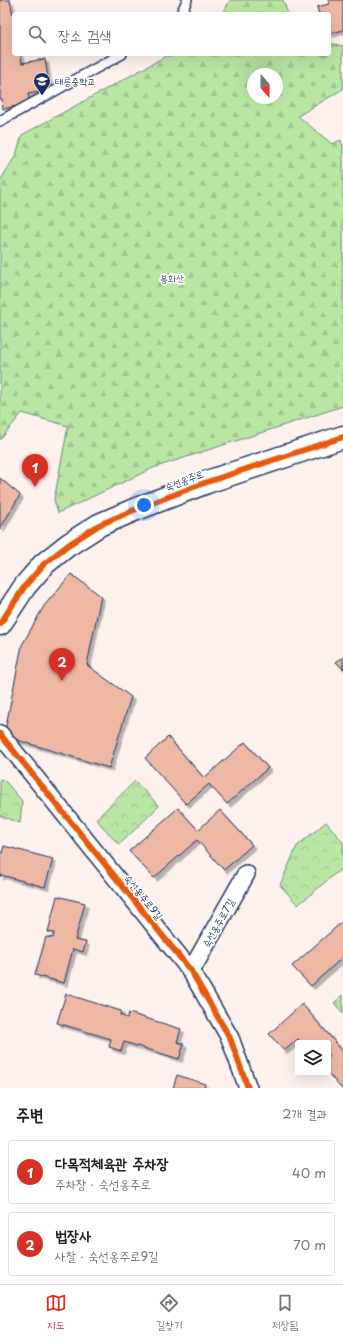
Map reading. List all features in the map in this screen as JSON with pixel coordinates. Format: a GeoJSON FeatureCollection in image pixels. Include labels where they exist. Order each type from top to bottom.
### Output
{"type":"FeatureCollection","features":[{"type":"Feature","properties":{"kind":"street","name":"숙선옹주로"},"geometry":{"type":"LineString","coordinates":[[0,624],[24,586],[44,564],[68,545],[98,525],[207,482],[343,437]]}},
{"type":"Feature","properties":{"kind":"street","name":"숙선옹주로9길"},"geometry":{"type":"LineString","coordinates":[[0,734],[191,971],[230,1038],[248,1088]]}},
{"type":"Feature","properties":{"kind":"street","name":"숙선옹주로7길"},"geometry":{"type":"LineString","coordinates":[[191,971],[246,874]]}},
{"type":"Feature","properties":{"kind":"lane"},"geometry":{"type":"LineString","coordinates":[[182,12],[187,0]]}},
{"type":"Feature","properties":{"kind":"lane"},"geometry":{"type":"LineString","coordinates":[[0,121],[118,56]]}},
{"type":"Feature","properties":{"kind":"green space"},"geometry":{"type":"Polygon","coordinates":[[[230,0],[283,0],[287,12],[224,12],[230,0]]]}},
{"type":"Feature","properties":{"kind":"green space","name":"봉화산"},"geometry":{"type":"Polygon","coordinates":[[[331,43],[343,46],[343,89],[298,116],[332,144],[341,140],[343,147],[343,406],[153,468],[58,513],[54,500],[68,426],[22,413],[0,440],[0,181],[16,155],[22,135],[166,56],[331,56],[331,43]]]}},
{"type":"Feature","properties":{"kind":"green space"},"geometry":{"type":"Polygon","coordinates":[[[0,779],[5,781],[22,801],[20,823],[0,816],[0,779]]]}},
{"type":"Feature","properties":{"kind":"green space"},"geometry":{"type":"Polygon","coordinates":[[[135,781],[159,806],[119,845],[96,819],[135,781]]]}},
{"type":"Feature","properties":{"kind":"green space"},"geometry":{"type":"Polygon","coordinates":[[[326,822],[343,842],[343,867],[298,905],[280,885],[297,846],[326,822]]]}},
{"type":"Feature","properties":{"kind":"green space"},"geometry":{"type":"Polygon","coordinates":[[[343,995],[343,1013],[334,1003],[343,995]]]}},
{"type":"Feature","properties":{"kind":"building"},"geometry":{"type":"Polygon","coordinates":[[[0,0],[10,0],[12,12],[12,56],[21,56],[22,63],[45,59],[50,90],[28,94],[30,103],[3,109],[2,99],[0,99],[0,0]]]}},
{"type":"Feature","properties":{"kind":"building"},"geometry":{"type":"Polygon","coordinates":[[[328,0],[343,0],[343,30],[331,33],[331,12],[318,12],[317,7],[329,4],[328,0]]]}},
{"type":"Feature","properties":{"kind":"building"},"geometry":{"type":"Polygon","coordinates":[[[0,478],[20,495],[0,529],[0,478]]]}},
{"type":"Feature","properties":{"kind":"building"},"geometry":{"type":"Polygon","coordinates":[[[71,574],[101,596],[87,665],[131,697],[109,768],[4,736],[22,645],[44,606],[71,574]]]}},
{"type":"Feature","properties":{"kind":"building"},"geometry":{"type":"Polygon","coordinates":[[[343,657],[343,669],[336,662],[343,657]]]}},
{"type":"Feature","properties":{"kind":"building"},"geometry":{"type":"Polygon","coordinates":[[[168,737],[204,778],[245,742],[268,768],[227,804],[209,784],[186,804],[145,758],[168,737]]]}},
{"type":"Feature","properties":{"kind":"building"},"geometry":{"type":"Polygon","coordinates":[[[178,808],[198,830],[220,810],[252,845],[224,870],[197,840],[154,878],[129,851],[178,808]]]}},
{"type":"Feature","properties":{"kind":"building"},"geometry":{"type":"Polygon","coordinates":[[[4,846],[53,859],[45,887],[1,875],[0,877],[0,852],[2,853],[4,846]]]}},
{"type":"Feature","properties":{"kind":"building"},"geometry":{"type":"Polygon","coordinates":[[[57,896],[85,903],[75,940],[86,942],[83,952],[73,949],[64,983],[35,975],[46,937],[53,938],[54,933],[48,932],[57,896]]]}},
{"type":"Feature","properties":{"kind":"building"},"geometry":{"type":"Polygon","coordinates":[[[343,921],[343,957],[311,986],[292,966],[343,921]]]}},
{"type":"Feature","properties":{"kind":"building"},"geometry":{"type":"Polygon","coordinates":[[[66,994],[121,1011],[120,1015],[127,1018],[129,1013],[181,1029],[177,1042],[184,1044],[179,1059],[124,1042],[121,1051],[109,1047],[111,1039],[57,1023],[66,994]]]}},
{"type":"Feature","properties":{"kind":"building"},"geometry":{"type":"Polygon","coordinates":[[[302,1004],[343,1051],[343,1088],[341,1088],[331,1076],[331,1040],[298,1039],[284,1051],[269,1034],[302,1004]]]}},
{"type":"Feature","properties":{"kind":"building"},"geometry":{"type":"Polygon","coordinates":[[[177,1075],[205,1084],[204,1088],[173,1088],[177,1075]]]}},
{"type":"Feature","properties":{"kind":"cycle path"},"geometry":{"type":"LineString","coordinates":[[0,624],[25,586],[44,564],[68,545],[99,525],[207,482],[343,437]]}},
{"type":"Feature","properties":{"kind":"cycle path"},"geometry":{"type":"LineString","coordinates":[[0,734],[191,971],[230,1038],[248,1088]]}},
{"type":"Feature","properties":{"kind":"place","name":"태릉중학교"},"geometry":{"type":"Point","coordinates":[42,96]}},
{"type":"Feature","properties":{"kind":"place","name":"다목적체육관 주차장"},"geometry":{"type":"Point","coordinates":[35,487]}},
{"type":"Feature","properties":{"kind":"place","name":"법장사"},"geometry":{"type":"Point","coordinates":[62,681]}}]}
